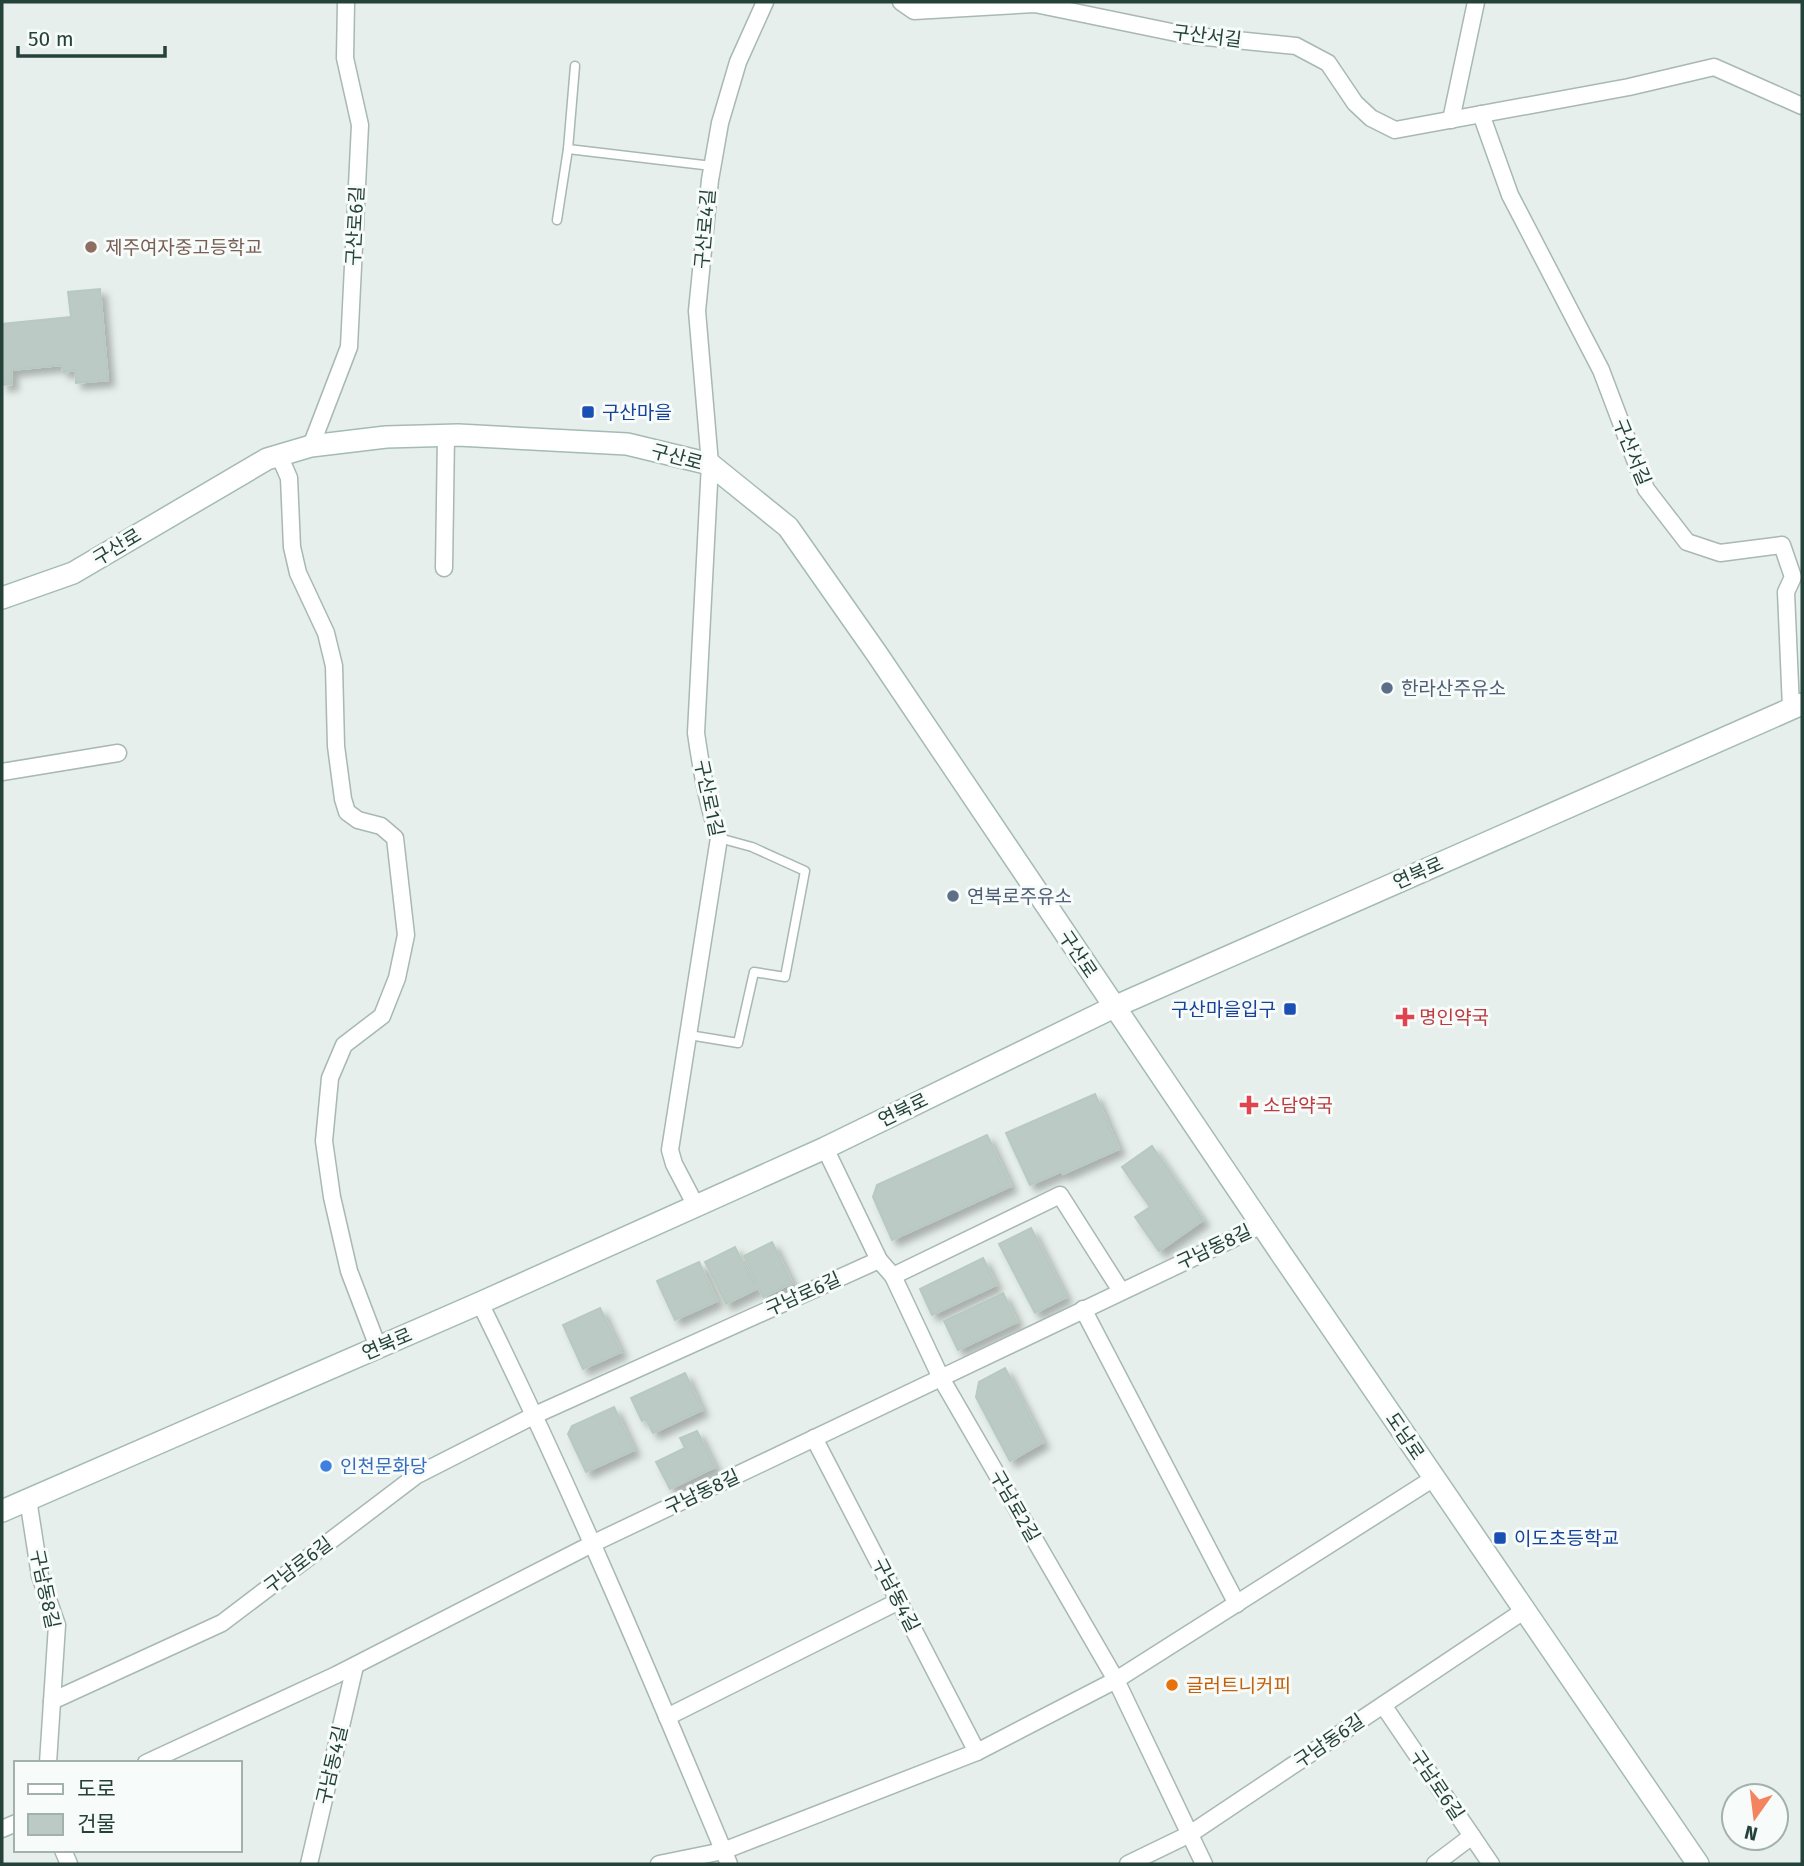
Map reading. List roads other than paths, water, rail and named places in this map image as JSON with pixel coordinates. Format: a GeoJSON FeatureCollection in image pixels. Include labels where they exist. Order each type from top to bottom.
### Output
{"type":"FeatureCollection","features":[{"type":"Feature","properties":{"kind":"main road","name":"구산로"},"geometry":{"type":"LineString","coordinates":[[2,598],[74,573],[267,459],[311,446],[386,437],[446,435],[627,444],[710,464],[788,527],[877,654],[1114,1007]]}},
{"type":"Feature","properties":{"kind":"main road","name":"연북로"},"geometry":{"type":"LineString","coordinates":[[2,1511],[480,1303],[825,1148],[1114,1007],[1797,706]]}},
{"type":"Feature","properties":{"kind":"main road","name":"도남로"},"geometry":{"type":"LineString","coordinates":[[1114,1007],[1698,1864]]}},
{"type":"Feature","properties":{"kind":"street","name":"구산로6길"},"geometry":{"type":"LineString","coordinates":[[311,446],[349,347],[360,125],[345,58],[346,2]]}},
{"type":"Feature","properties":{"kind":"street","name":"구산로4길"},"geometry":{"type":"LineString","coordinates":[[710,464],[697,311],[712,166],[720,123],[738,62],[765,2]]}},
{"type":"Feature","properties":{"kind":"street","name":"구산서길"},"geometry":{"type":"LineString","coordinates":[[901,2],[914,11],[1035,4],[1186,35],[1296,46],[1328,63],[1355,103],[1371,118],[1395,130],[1629,87],[1714,67],[1802,106]]}},
{"type":"Feature","properties":{"kind":"street"},"geometry":{"type":"LineString","coordinates":[[1451,120],[1476,2]]}},
{"type":"Feature","properties":{"kind":"street","name":"구산서길"},"geometry":{"type":"LineString","coordinates":[[1481,114],[1510,195],[1601,370],[1646,489],[1687,542],[1720,553],[1782,545],[1793,577],[1786,592],[1797,706]]}},
{"type":"Feature","properties":{"kind":"street"},"geometry":{"type":"LineString","coordinates":[[444,568],[446,435]]}},
{"type":"Feature","properties":{"kind":"street"},"geometry":{"type":"LineString","coordinates":[[279,456],[289,478],[292,547],[298,573],[326,633],[334,666],[336,746],[347,813],[358,820],[381,826],[395,838],[401,879],[406,935],[397,978],[382,1016],[344,1045],[330,1078],[324,1142],[332,1197],[349,1271],[378,1347]]}},
{"type":"Feature","properties":{"kind":"street","name":"구산로1길"},"geometry":{"type":"LineString","coordinates":[[696,1206],[674,1164],[670,1150],[719,838],[713,823],[696,733],[710,464]]}},
{"type":"Feature","properties":{"kind":"street"},"geometry":{"type":"LineString","coordinates":[[2,772],[118,753]]}},
{"type":"Feature","properties":{"kind":"street","name":"구남로2길"},"geometry":{"type":"LineString","coordinates":[[825,1148],[879,1260],[893,1276],[941,1378],[1116,1680],[1204,1864]]}},
{"type":"Feature","properties":{"kind":"street"},"geometry":{"type":"LineString","coordinates":[[893,1276],[1060,1195],[1121,1290]]}},
{"type":"Feature","properties":{"kind":"street","name":"구남동8길"},"geometry":{"type":"LineString","coordinates":[[150,1761],[355,1665],[594,1543],[1262,1225]]}},
{"type":"Feature","properties":{"kind":"street","name":"구남로6길"},"geometry":{"type":"LineString","coordinates":[[52,1701],[222,1623],[417,1475],[535,1415],[879,1260]]}},
{"type":"Feature","properties":{"kind":"street"},"geometry":{"type":"LineString","coordinates":[[480,1303],[594,1543],[726,1857]]}},
{"type":"Feature","properties":{"kind":"street"},"geometry":{"type":"LineString","coordinates":[[1083,1309],[1237,1604]]}},
{"type":"Feature","properties":{"kind":"street","name":"구남동4길"},"geometry":{"type":"LineString","coordinates":[[814,1438],[977,1752]]}},
{"type":"Feature","properties":{"kind":"street"},"geometry":{"type":"LineString","coordinates":[[659,1864],[726,1857],[977,1752],[1116,1680],[1434,1478]]}},
{"type":"Feature","properties":{"kind":"street","name":"구남동8길"},"geometry":{"type":"LineString","coordinates":[[29,1499],[40,1576],[57,1625],[48,1761]]}},
{"type":"Feature","properties":{"kind":"street"},"geometry":{"type":"LineString","coordinates":[[667,1717],[899,1601]]}},
{"type":"Feature","properties":{"kind":"street","name":"구남동6길"},"geometry":{"type":"LineString","coordinates":[[1128,1864],[1189,1834],[1525,1611]]}},
{"type":"Feature","properties":{"kind":"street","name":"구남동4길"},"geometry":{"type":"LineString","coordinates":[[309,1864],[355,1665]]}},
{"type":"Feature","properties":{"kind":"street","name":"구남로6길"},"geometry":{"type":"LineString","coordinates":[[1382,1705],[1491,1864]]}},
{"type":"Feature","properties":{"kind":"street"},"geometry":{"type":"LineString","coordinates":[[1435,1864],[1472,1836]]}},
{"type":"Feature","properties":{"kind":"lane"},"geometry":{"type":"LineString","coordinates":[[557,220],[568,149],[575,66]]}},
{"type":"Feature","properties":{"kind":"lane"},"geometry":{"type":"LineString","coordinates":[[568,149],[712,166]]}},
{"type":"Feature","properties":{"kind":"lane"},"geometry":{"type":"LineString","coordinates":[[689,1035],[738,1044],[754,972],[785,977],[805,871],[752,847],[719,838]]}},
{"type":"Feature","properties":{"kind":"place","name":"제주여자중고등학교"},"geometry":{"type":"Point","coordinates":[91,247]}},
{"type":"Feature","properties":{"kind":"place","name":"구산마을"},"geometry":{"type":"Point","coordinates":[588,412]}},
{"type":"Feature","properties":{"kind":"place","name":"한라산주유소"},"geometry":{"type":"Point","coordinates":[1387,688]}},
{"type":"Feature","properties":{"kind":"place","name":"연북로주유소"},"geometry":{"type":"Point","coordinates":[953,896]}},
{"type":"Feature","properties":{"kind":"place","name":"구산마을입구"},"geometry":{"type":"Point","coordinates":[1290,1009]}},
{"type":"Feature","properties":{"kind":"place","name":"명인약국"},"geometry":{"type":"Point","coordinates":[1405,1017]}},
{"type":"Feature","properties":{"kind":"place","name":"소담약국"},"geometry":{"type":"Point","coordinates":[1249,1105]}},
{"type":"Feature","properties":{"kind":"place","name":"인천문화당"},"geometry":{"type":"Point","coordinates":[326,1466]}},
{"type":"Feature","properties":{"kind":"place","name":"이도초등학교"},"geometry":{"type":"Point","coordinates":[1500,1538]}},
{"type":"Feature","properties":{"kind":"place","name":"글러트니커피"},"geometry":{"type":"Point","coordinates":[1172,1685]}}]}
